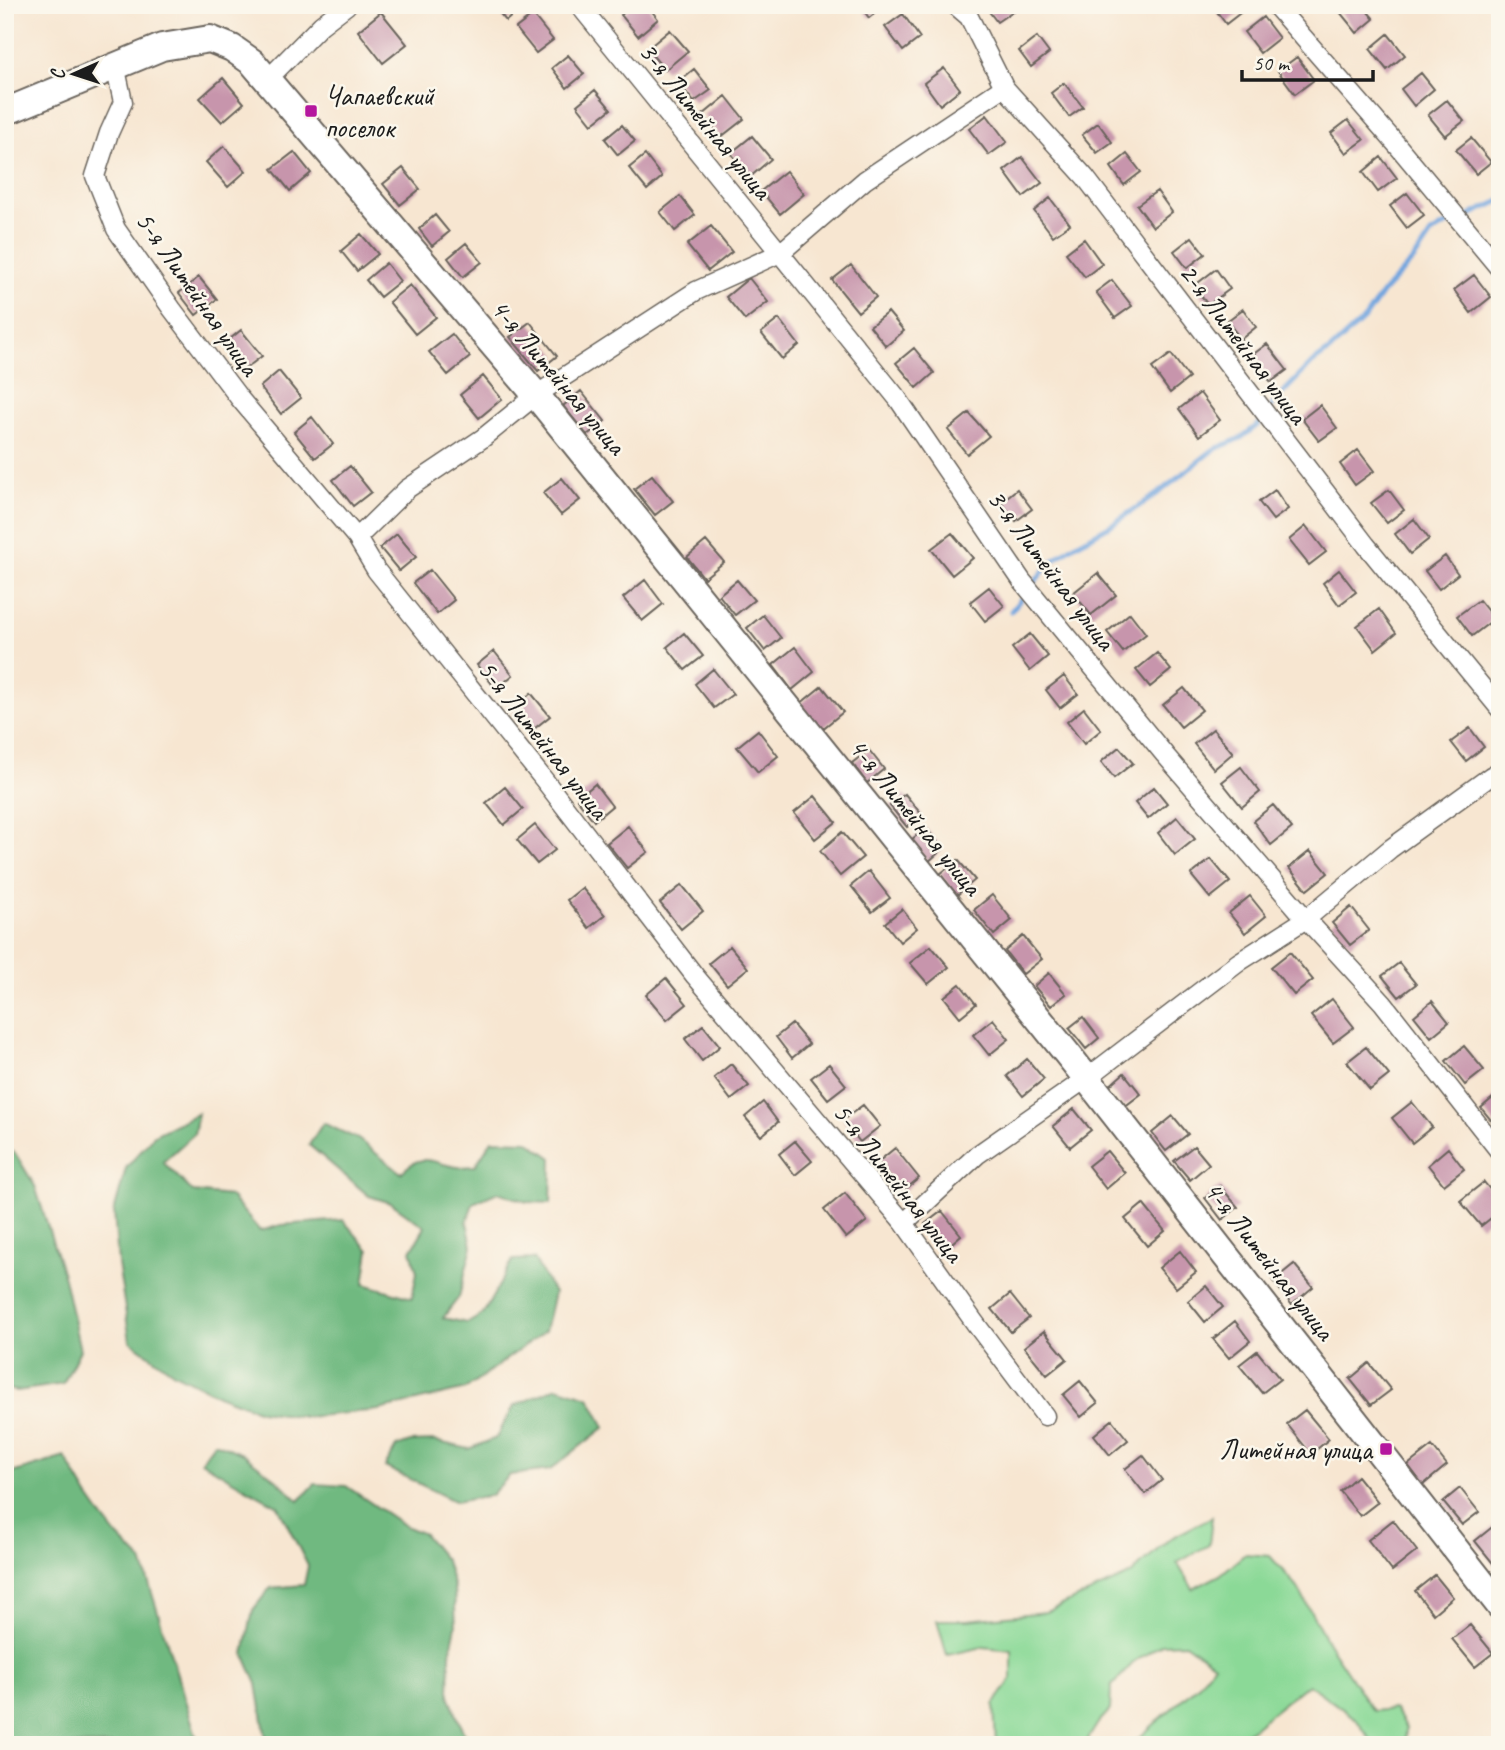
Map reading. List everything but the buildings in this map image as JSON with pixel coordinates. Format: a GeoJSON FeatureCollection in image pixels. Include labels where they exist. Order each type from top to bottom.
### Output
{"type":"FeatureCollection","features":[{"type":"Feature","properties":{"kind":"street"},"geometry":{"type":"LineString","coordinates":[[268,79],[321,25],[347,5]]}},
{"type":"Feature","properties":{"kind":"street","name":"3-я Литейная улица"},"geometry":{"type":"LineString","coordinates":[[579,5],[898,399],[1022,581],[1165,755],[1382,1003],[1500,1152]]}},
{"type":"Feature","properties":{"kind":"street","name":"2-я Литейная улица"},"geometry":{"type":"LineString","coordinates":[[956,5],[969,18],[1004,87],[1085,177],[1366,545],[1500,709]]}},
{"type":"Feature","properties":{"kind":"street"},"geometry":{"type":"LineString","coordinates":[[1275,5],[1500,269]]}},
{"type":"Feature","properties":{"kind":"street","name":"4-я Литейная улица"},"geometry":{"type":"LineString","coordinates":[[115,65],[162,47],[210,38],[232,48],[252,62],[268,79],[536,395],[1087,1079],[1500,1606]]}},
{"type":"Feature","properties":{"kind":"street"},"geometry":{"type":"LineString","coordinates":[[5,112],[115,65]]}},
{"type":"Feature","properties":{"kind":"street","name":"5-я Литейная улица"},"geometry":{"type":"LineString","coordinates":[[115,65],[123,103],[94,176],[116,229],[240,399],[357,538],[376,570],[545,781],[695,976],[904,1223],[1045,1416]]}},
{"type":"Feature","properties":{"kind":"street"},"geometry":{"type":"LineString","coordinates":[[357,538],[407,489],[483,438],[536,395],[696,290],[780,253],[864,180],[1004,87]]}},
{"type":"Feature","properties":{"kind":"street"},"geometry":{"type":"LineString","coordinates":[[904,1223],[977,1155],[1087,1079],[1239,962],[1306,919],[1390,849],[1500,771]]}},
{"type":"Feature","properties":{"kind":"green space"},"geometry":{"type":"Polygon","coordinates":[[[198,1113],[194,1134],[163,1162],[193,1192],[230,1196],[260,1231],[281,1225],[343,1220],[369,1250],[364,1284],[412,1298],[417,1272],[411,1251],[425,1227],[391,1203],[369,1196],[309,1145],[323,1123],[358,1139],[401,1173],[422,1160],[458,1167],[475,1166],[492,1140],[528,1141],[552,1158],[551,1203],[527,1202],[498,1192],[473,1203],[467,1222],[472,1246],[459,1297],[443,1318],[468,1323],[483,1314],[513,1260],[534,1259],[554,1293],[545,1331],[466,1389],[379,1410],[306,1417],[260,1411],[218,1395],[174,1373],[130,1341],[118,1264],[114,1212],[126,1168],[154,1135],[198,1113]]]}},
{"type":"Feature","properties":{"kind":"green space"},"geometry":{"type":"Polygon","coordinates":[[[5,1149],[15,1153],[35,1186],[64,1278],[80,1350],[63,1384],[17,1391],[5,1389],[5,1149]]]}},
{"type":"Feature","properties":{"kind":"green space"},"geometry":{"type":"Polygon","coordinates":[[[557,1387],[589,1397],[605,1427],[550,1470],[510,1475],[491,1495],[456,1502],[385,1467],[396,1447],[410,1442],[434,1441],[469,1449],[496,1438],[514,1406],[557,1387]]]}},
{"type":"Feature","properties":{"kind":"green space"},"geometry":{"type":"Polygon","coordinates":[[[215,1442],[245,1455],[299,1501],[315,1484],[346,1486],[405,1526],[424,1534],[446,1561],[454,1588],[456,1626],[450,1654],[449,1695],[464,1734],[473,1745],[267,1745],[257,1684],[244,1654],[253,1610],[270,1588],[304,1585],[308,1566],[278,1506],[201,1461],[215,1442]]]}},
{"type":"Feature","properties":{"kind":"green space"},"geometry":{"type":"Polygon","coordinates":[[[65,1457],[104,1519],[142,1561],[199,1745],[5,1745],[5,1475],[65,1457]]]}},
{"type":"Feature","properties":{"kind":"green space"},"geometry":{"type":"Polygon","coordinates":[[[1212,1517],[1209,1545],[1177,1563],[1193,1589],[1220,1575],[1245,1554],[1270,1556],[1298,1588],[1328,1643],[1373,1711],[1394,1709],[1406,1728],[1405,1745],[1374,1745],[1356,1719],[1308,1684],[1249,1731],[1224,1745],[1131,1745],[1199,1684],[1214,1664],[1185,1643],[1162,1644],[1134,1662],[1111,1687],[1110,1710],[1088,1739],[1091,1745],[996,1745],[994,1705],[1012,1678],[1012,1650],[983,1647],[947,1655],[937,1620],[967,1620],[1046,1612],[1130,1575],[1169,1539],[1212,1517]]]}},
{"type":"Feature","properties":{"kind":"waterway"},"geometry":{"type":"LineString","coordinates":[[1464,218],[1500,201]]}},
{"type":"Feature","properties":{"kind":"waterway"},"geometry":{"type":"LineString","coordinates":[[1011,611],[1050,563],[1160,492],[1213,450],[1241,438],[1259,424],[1276,400],[1312,363],[1365,318],[1383,292],[1415,258],[1431,234],[1455,221]]}},
{"type":"Feature","properties":{"kind":"place","name":"Чапаевский поселок"},"geometry":{"type":"Point","coordinates":[311,111]}},
{"type":"Feature","properties":{"kind":"place","name":"Литейная улица"},"geometry":{"type":"Point","coordinates":[1386,1449]}}]}
